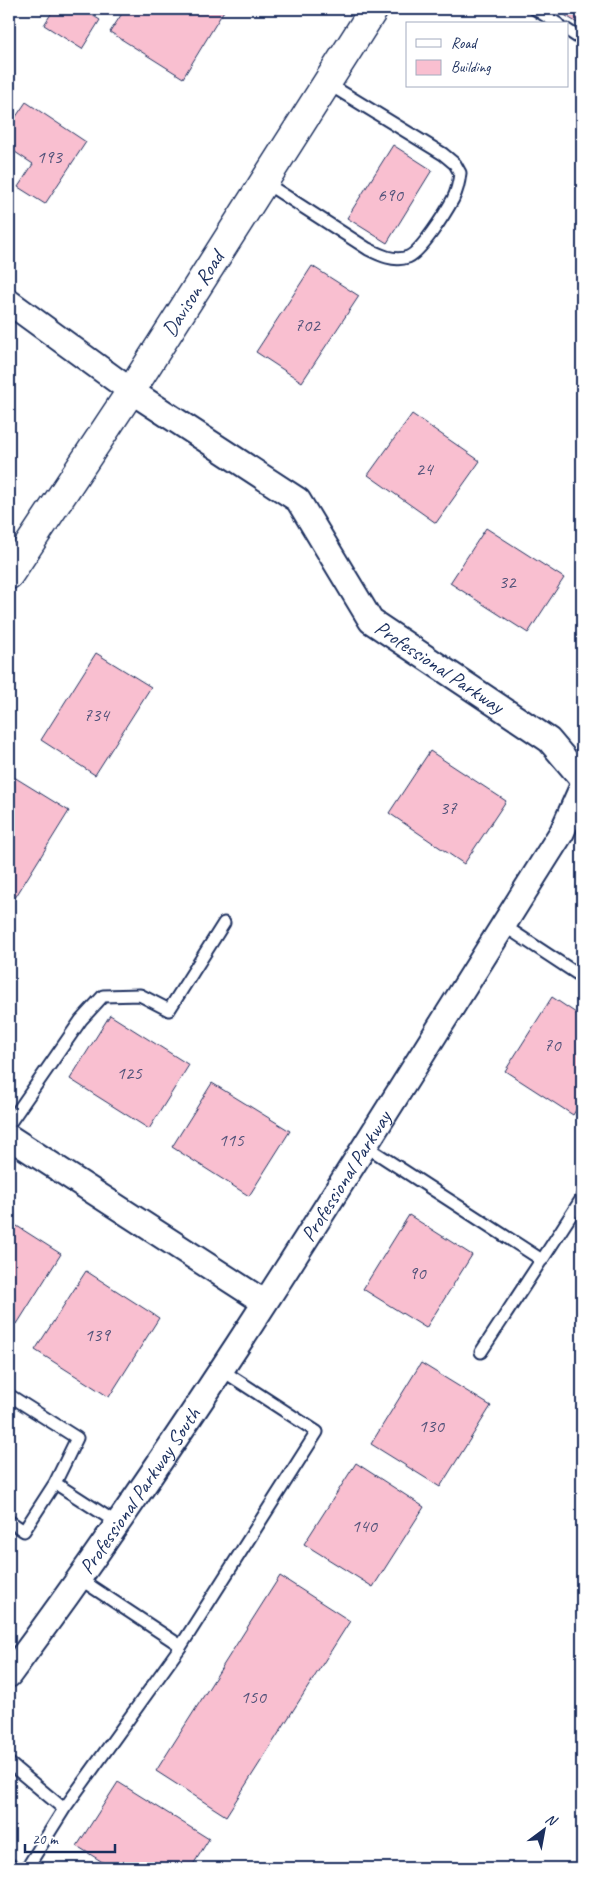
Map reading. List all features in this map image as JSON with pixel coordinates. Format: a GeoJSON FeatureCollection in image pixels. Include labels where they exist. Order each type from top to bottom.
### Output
{"type":"FeatureCollection","features":[{"type":"Feature","properties":{"kind":"street","name":"Davison Road"},"geometry":{"type":"LineString","coordinates":[[9,575],[131,391],[374,9]]}},
{"type":"Feature","properties":{"kind":"street","name":"Professional Parkway"},"geometry":{"type":"LineString","coordinates":[[9,302],[131,391],[298,500],[370,621],[549,740],[582,780]]}},
{"type":"Feature","properties":{"kind":"street","name":"Professional Parkway"},"geometry":{"type":"LineString","coordinates":[[264,1302],[562,832],[582,787]]}},
{"type":"Feature","properties":{"kind":"street"},"geometry":{"type":"LineString","coordinates":[[9,1137],[264,1302]]}},
{"type":"Feature","properties":{"kind":"street","name":"Professional Parkway South"},"geometry":{"type":"LineString","coordinates":[[9,1675],[80,1579],[264,1302]]}},
{"type":"Feature","properties":{"kind":"lane"},"geometry":{"type":"LineString","coordinates":[[535,9],[555,22]]}},
{"type":"Feature","properties":{"kind":"lane"},"geometry":{"type":"LineString","coordinates":[[568,31],[582,40]]}},
{"type":"Feature","properties":{"kind":"lane"},"geometry":{"type":"LineString","coordinates":[[264,182],[368,249],[383,256],[398,259],[410,256],[420,246],[448,206],[458,184],[460,173],[455,164],[443,154],[327,83]]}},
{"type":"Feature","properties":{"kind":"lane"},"geometry":{"type":"LineString","coordinates":[[9,1124],[81,1020],[103,996],[140,995],[169,1010],[224,922]]}},
{"type":"Feature","properties":{"kind":"lane"},"geometry":{"type":"LineString","coordinates":[[503,925],[582,977]]}},
{"type":"Feature","properties":{"kind":"lane"},"geometry":{"type":"LineString","coordinates":[[364,1145],[542,1259]]}},
{"type":"Feature","properties":{"kind":"lane"},"geometry":{"type":"LineString","coordinates":[[481,1352],[582,1198]]}},
{"type":"Feature","properties":{"kind":"lane"},"geometry":{"type":"LineString","coordinates":[[27,1868],[64,1809],[181,1646],[316,1432],[220,1369]]}},
{"type":"Feature","properties":{"kind":"lane"},"geometry":{"type":"LineString","coordinates":[[9,1394],[77,1438],[55,1482],[24,1530],[9,1521]]}},
{"type":"Feature","properties":{"kind":"lane"},"geometry":{"type":"LineString","coordinates":[[55,1482],[117,1523]]}},
{"type":"Feature","properties":{"kind":"lane"},"geometry":{"type":"LineString","coordinates":[[80,1579],[181,1646]]}},
{"type":"Feature","properties":{"kind":"lane"},"geometry":{"type":"LineString","coordinates":[[9,1763],[64,1809]]}},
{"type":"Feature","properties":{"kind":"lane"},"geometry":{"type":"LineString","coordinates":[[9,1864],[15,1868]]}},
{"type":"Feature","properties":{"kind":"building"},"geometry":{"type":"Polygon","coordinates":[[[54,9],[82,9],[100,20],[82,49],[44,25],[54,9]]]}},
{"type":"Feature","properties":{"kind":"building"},"geometry":{"type":"Polygon","coordinates":[[[125,9],[225,9],[183,78],[110,32],[125,9]]]}},
{"type":"Feature","properties":{"kind":"building"},"geometry":{"type":"Polygon","coordinates":[[[555,9],[582,9],[582,26],[555,9]]]}},
{"type":"Feature","properties":{"kind":"building"},"geometry":{"type":"Polygon","coordinates":[[[26,102],[86,142],[45,204],[18,187],[33,164],[9,148],[9,127],[26,102]]]}},
{"type":"Feature","properties":{"kind":"building"},"geometry":{"type":"Polygon","coordinates":[[[393,145],[432,170],[387,243],[347,218],[393,145]]]}},
{"type":"Feature","properties":{"kind":"building"},"geometry":{"type":"Polygon","coordinates":[[[312,266],[359,296],[302,382],[256,352],[312,266]]]}},
{"type":"Feature","properties":{"kind":"building"},"geometry":{"type":"Polygon","coordinates":[[[412,414],[480,461],[436,523],[368,475],[412,414]]]}},
{"type":"Feature","properties":{"kind":"building"},"geometry":{"type":"Polygon","coordinates":[[[486,528],[564,578],[528,633],[450,583],[486,528]]]}},
{"type":"Feature","properties":{"kind":"building"},"geometry":{"type":"Polygon","coordinates":[[[96,653],[151,687],[95,775],[41,740],[96,653]]]}},
{"type":"Feature","properties":{"kind":"building"},"geometry":{"type":"Polygon","coordinates":[[[430,751],[506,801],[464,864],[389,813],[430,751]]]}},
{"type":"Feature","properties":{"kind":"building"},"geometry":{"type":"Polygon","coordinates":[[[14,777],[69,811],[15,898],[9,894],[9,787],[14,777]]]}},
{"type":"Feature","properties":{"kind":"building"},"geometry":{"type":"Polygon","coordinates":[[[552,997],[582,1017],[582,1100],[573,1115],[505,1071],[552,997]]]}},
{"type":"Feature","properties":{"kind":"building"},"geometry":{"type":"Polygon","coordinates":[[[110,1015],[189,1065],[149,1129],[70,1079],[110,1015]]]}},
{"type":"Feature","properties":{"kind":"building"},"geometry":{"type":"Polygon","coordinates":[[[212,1083],[290,1131],[249,1196],[172,1147],[212,1083]]]}},
{"type":"Feature","properties":{"kind":"building"},"geometry":{"type":"Polygon","coordinates":[[[409,1215],[472,1255],[426,1328],[363,1289],[409,1215]]]}},
{"type":"Feature","properties":{"kind":"building"},"geometry":{"type":"Polygon","coordinates":[[[9,1221],[61,1254],[17,1324],[9,1318],[9,1221]]]}},
{"type":"Feature","properties":{"kind":"building"},"geometry":{"type":"Polygon","coordinates":[[[86,1271],[159,1318],[109,1397],[35,1350],[86,1271]]]}},
{"type":"Feature","properties":{"kind":"building"},"geometry":{"type":"Polygon","coordinates":[[[421,1363],[491,1406],[440,1487],[371,1444],[421,1363]]]}},
{"type":"Feature","properties":{"kind":"building"},"geometry":{"type":"Polygon","coordinates":[[[356,1463],[424,1507],[373,1587],[304,1544],[356,1463]]]}},
{"type":"Feature","properties":{"kind":"building"},"geometry":{"type":"Polygon","coordinates":[[[280,1576],[350,1621],[226,1816],[156,1771],[280,1576]]]}},
{"type":"Feature","properties":{"kind":"building"},"geometry":{"type":"Polygon","coordinates":[[[118,1782],[209,1839],[191,1868],[112,1868],[77,1846],[118,1782]]]}}]}
